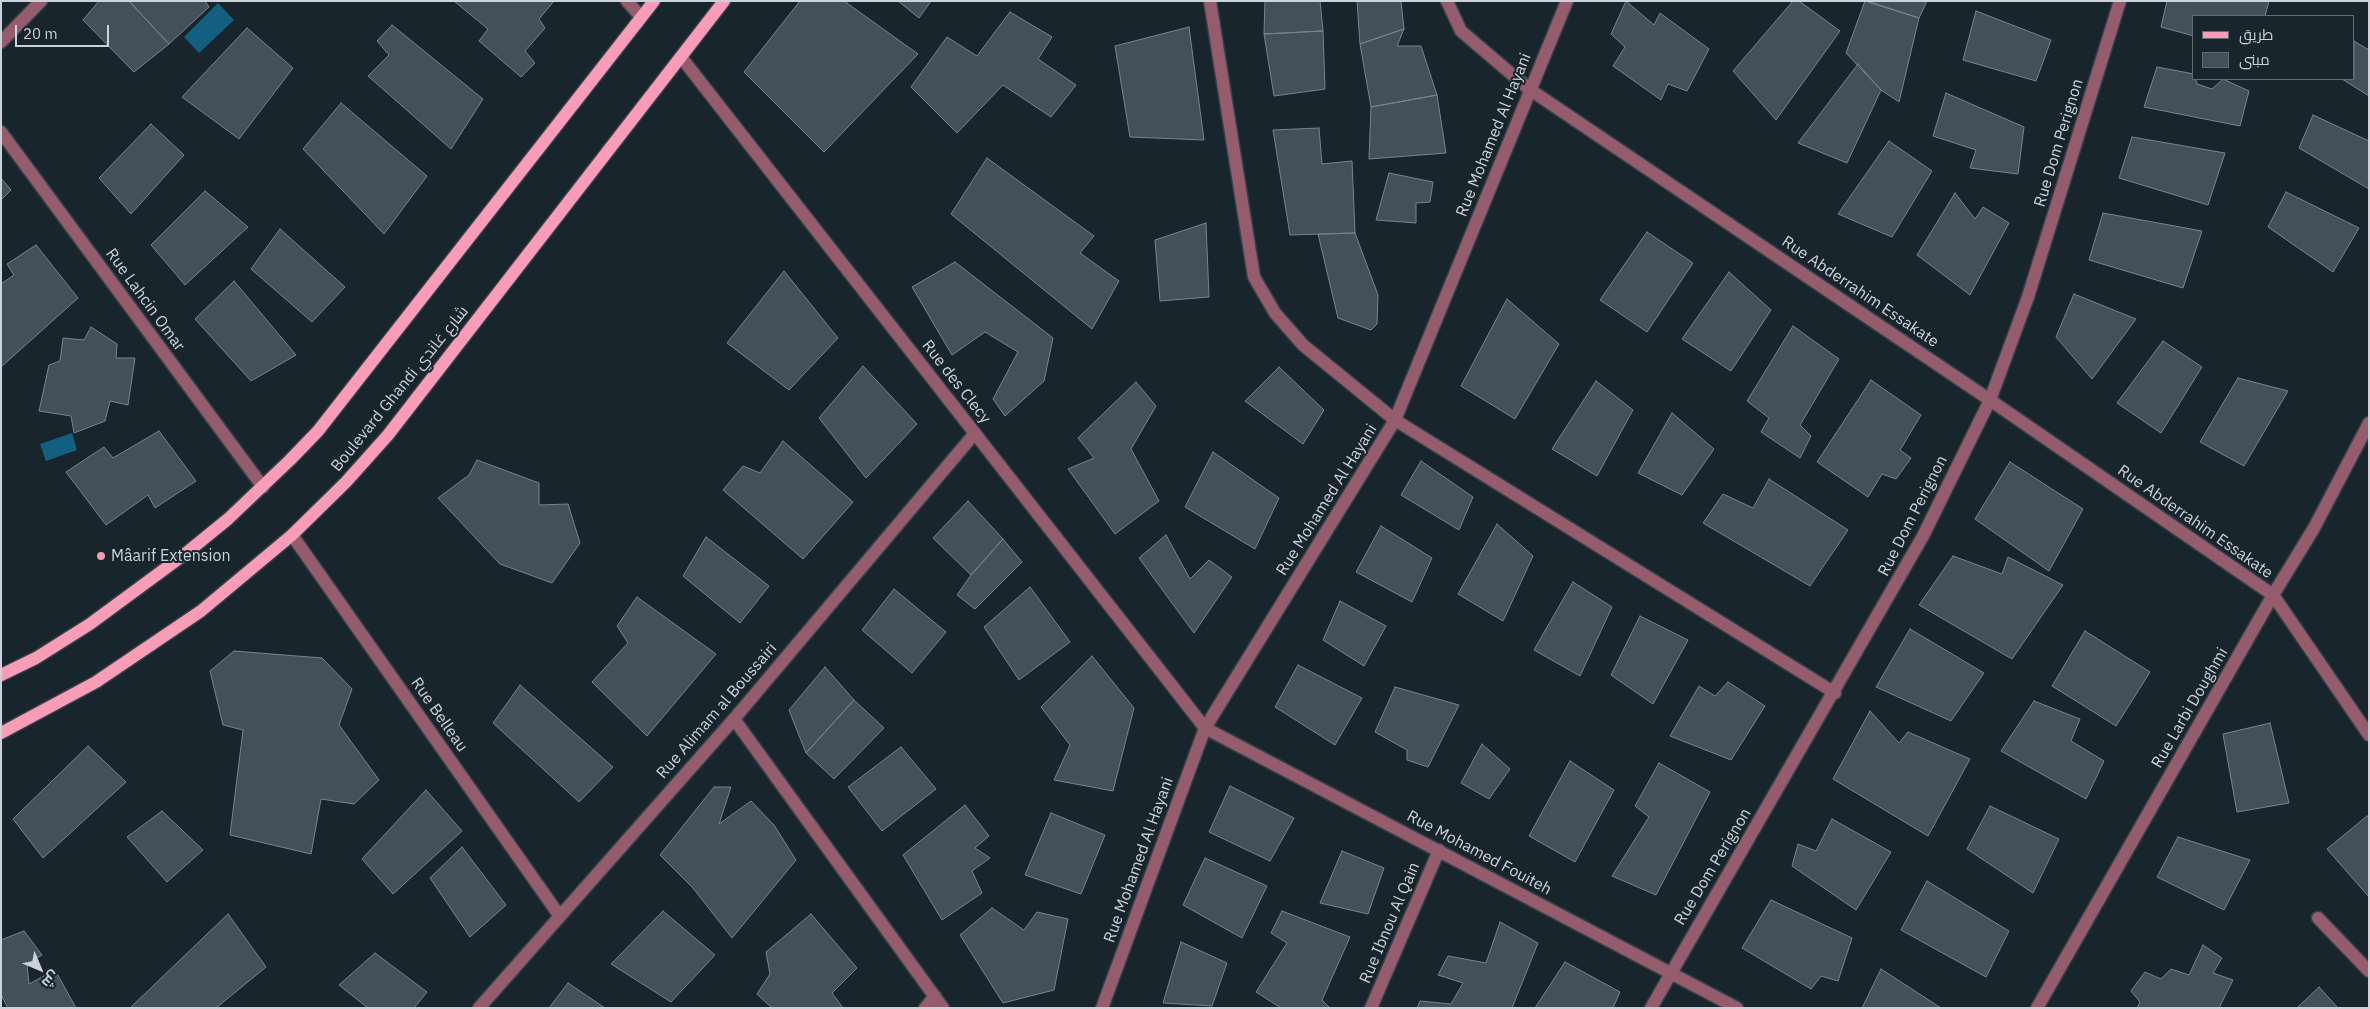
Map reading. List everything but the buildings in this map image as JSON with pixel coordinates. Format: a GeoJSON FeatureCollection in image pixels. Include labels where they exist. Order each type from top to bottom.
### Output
{"type":"FeatureCollection","features":[{"type":"Feature","properties":{"kind":"main road"},"geometry":{"type":"LineString","coordinates":[[1,675],[36,658],[90,624],[185,554],[263,486],[318,431],[654,1]]}},
{"type":"Feature","properties":{"kind":"main road","name":"Boulevard Ghandi شارع غاندي"},"geometry":{"type":"LineString","coordinates":[[1,733],[96,682],[201,611],[292,535],[346,482],[388,434],[724,1]]}},
{"type":"Feature","properties":{"kind":"street"},"geometry":{"type":"LineString","coordinates":[[1,42],[41,1]]}},
{"type":"Feature","properties":{"kind":"street"},"geometry":{"type":"LineString","coordinates":[[627,1],[641,17]]}},
{"type":"Feature","properties":{"kind":"street"},"geometry":{"type":"LineString","coordinates":[[1210,1],[1254,277],[1275,313],[1303,345],[1395,420],[1835,693]]}},
{"type":"Feature","properties":{"kind":"street","name":"Rue Abderrahim Essakate"},"geometry":{"type":"LineString","coordinates":[[1447,1],[1461,31],[1529,90],[1990,400],[2272,595]]}},
{"type":"Feature","properties":{"kind":"street","name":"Rue Mohamed Al Hayani"},"geometry":{"type":"LineString","coordinates":[[1102,1008],[1205,728],[1395,420],[1567,1]]}},
{"type":"Feature","properties":{"kind":"street","name":"Rue Dom Perignon"},"geometry":{"type":"LineString","coordinates":[[1651,1008],[1670,971],[1835,693],[1923,536],[1990,400],[2028,297],[2120,1]]}},
{"type":"Feature","properties":{"kind":"street","name":"Rue des Clecy"},"geometry":{"type":"LineString","coordinates":[[681,57],[1205,728]]}},
{"type":"Feature","properties":{"kind":"street","name":"Rue Lahcin Omar"},"geometry":{"type":"LineString","coordinates":[[1,132],[263,486]]}},
{"type":"Feature","properties":{"kind":"street","name":"Rue Larbi Doughmi"},"geometry":{"type":"LineString","coordinates":[[2037,1008],[2272,595],[2314,528],[2369,423]]}},
{"type":"Feature","properties":{"kind":"street","name":"Rue Alimam al Boussairi"},"geometry":{"type":"LineString","coordinates":[[479,1008],[559,915],[734,719],[975,433]]}},
{"type":"Feature","properties":{"kind":"street","name":"Rue Belleau"},"geometry":{"type":"LineString","coordinates":[[292,535],[559,915]]}},
{"type":"Feature","properties":{"kind":"street"},"geometry":{"type":"LineString","coordinates":[[2272,595],[2369,735]]}},
{"type":"Feature","properties":{"kind":"street"},"geometry":{"type":"LineString","coordinates":[[734,719],[943,1008]]}},
{"type":"Feature","properties":{"kind":"street","name":"Rue Mohamed Fouiteh"},"geometry":{"type":"LineString","coordinates":[[1205,728],[1670,971],[1737,1008]]}},
{"type":"Feature","properties":{"kind":"street","name":"Rue Ibnou Al Qain"},"geometry":{"type":"LineString","coordinates":[[1371,1008],[1439,850]]}},
{"type":"Feature","properties":{"kind":"street"},"geometry":{"type":"LineString","coordinates":[[2318,918],[2369,971]]}},
{"type":"Feature","properties":{"kind":"street"},"geometry":{"type":"LineString","coordinates":[[924,1008],[935,996]]}},
{"type":"Feature","properties":{"kind":"water"},"geometry":{"type":"Polygon","coordinates":[[[218,3],[234,20],[199,53],[184,37],[218,3]]]}},
{"type":"Feature","properties":{"kind":"water"},"geometry":{"type":"Polygon","coordinates":[[[72,433],[77,450],[46,461],[40,444],[72,433]]]}},
{"type":"Feature","properties":{"kind":"place","name":"Mâarif Extension"},"geometry":{"type":"Point","coordinates":[101,556]}}]}
